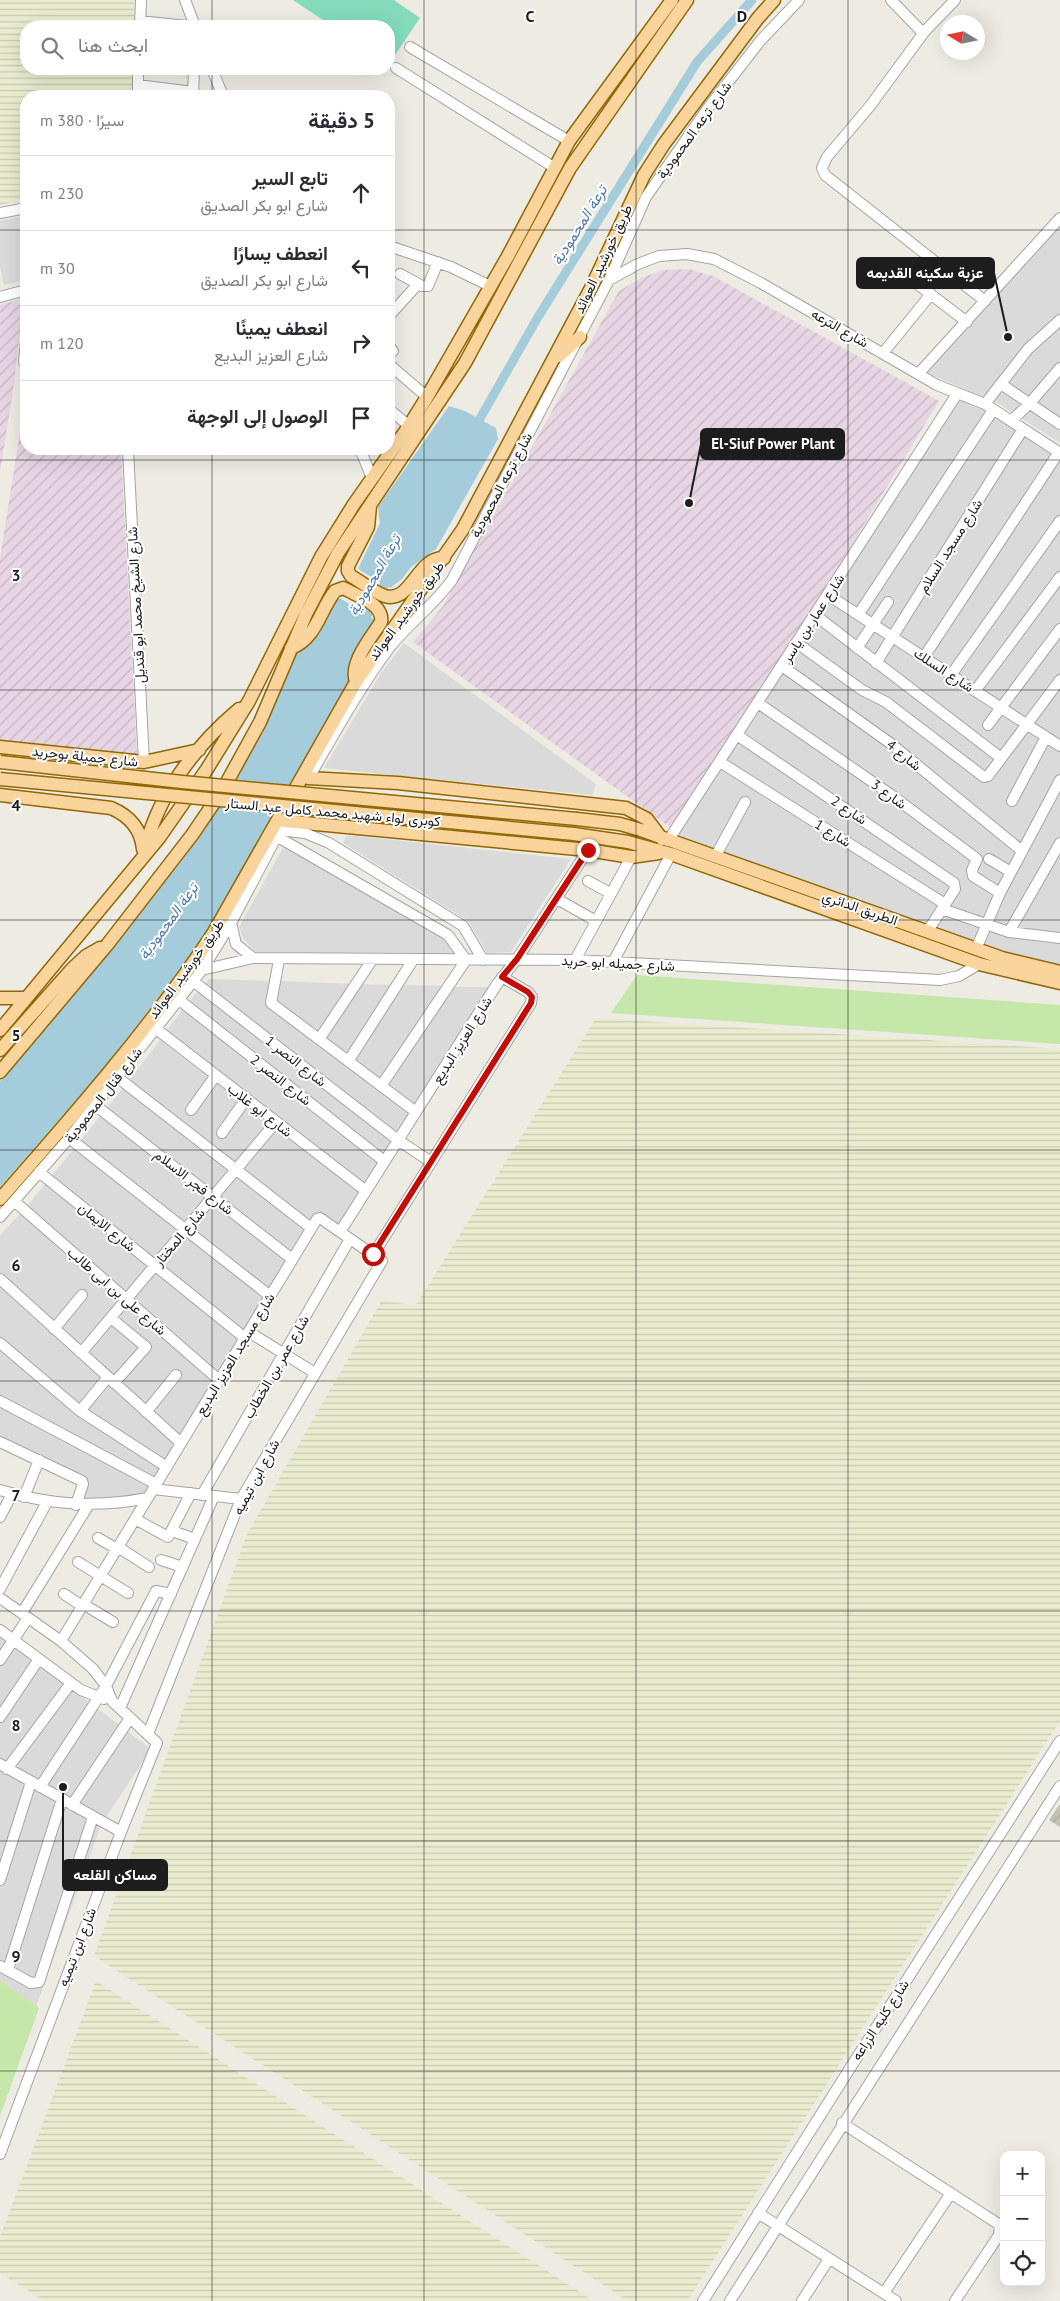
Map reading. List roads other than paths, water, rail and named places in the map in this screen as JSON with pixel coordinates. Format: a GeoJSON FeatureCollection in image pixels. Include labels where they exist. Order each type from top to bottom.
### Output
{"type":"FeatureCollection","features":[{"type":"Feature","properties":{"kind":"main road"},"geometry":{"type":"LineString","coordinates":[[395,446],[427,397],[570,140],[672,0]]}},
{"type":"Feature","properties":{"kind":"main road"},"geometry":{"type":"LineString","coordinates":[[0,1072],[107,945],[192,835],[222,791],[260,722],[327,573],[465,363],[570,168],[687,0]]}},
{"type":"Feature","properties":{"kind":"main road","name":"طريق خورشيد, العوائد"},"geometry":{"type":"LineString","coordinates":[[0,1199],[91,1094],[196,960],[232,903],[356,682],[463,529],[594,281],[633,196],[649,168],[758,18],[774,0]]}},
{"type":"Feature","properties":{"kind":"main road"},"geometry":{"type":"LineString","coordinates":[[570,140],[570,168]]}},
{"type":"Feature","properties":{"kind":"main road"},"geometry":{"type":"LineString","coordinates":[[552,362],[580,337]]}},
{"type":"Feature","properties":{"kind":"main road"},"geometry":{"type":"LineString","coordinates":[[0,1030],[143,857],[184,804],[249,701],[316,565],[388,455]]}},
{"type":"Feature","properties":{"kind":"main road"},"geometry":{"type":"LineString","coordinates":[[370,506],[368,527],[348,566],[351,576],[384,596],[395,596],[403,592],[427,564],[433,560],[444,558]]}},
{"type":"Feature","properties":{"kind":"main road"},"geometry":{"type":"LineString","coordinates":[[292,648],[302,644],[309,637],[335,591],[340,588],[348,590],[378,609],[380,622],[356,664],[354,672],[356,682]]}},
{"type":"Feature","properties":{"kind":"main road"},"geometry":{"type":"LineString","coordinates":[[143,857],[149,832],[159,807],[199,750],[249,701]]}},
{"type":"Feature","properties":{"kind":"main road","name":"شارع جميلة بوحريد"},"geometry":{"type":"LineString","coordinates":[[0,747],[144,762],[199,750]]}},
{"type":"Feature","properties":{"kind":"main road","name":"كوبرى لواء شهيد محمد كامل عبد الستار"},"geometry":{"type":"LineString","coordinates":[[0,762],[197,784],[620,824],[666,846]]}},
{"type":"Feature","properties":{"kind":"main road"},"geometry":{"type":"LineString","coordinates":[[280,829],[374,829],[588,850],[630,857],[666,846],[647,819],[626,808],[384,783],[308,778]]}},
{"type":"Feature","properties":{"kind":"main road","name":"كوبرى لواء شهيد محمد كامل عبد الستار"},"geometry":{"type":"LineString","coordinates":[[0,779],[574,834],[666,846]]}},
{"type":"Feature","properties":{"kind":"main road"},"geometry":{"type":"LineString","coordinates":[[374,829],[370,817],[370,804],[375,792],[384,783]]}},
{"type":"Feature","properties":{"kind":"main road"},"geometry":{"type":"LineString","coordinates":[[0,795],[104,806],[118,811],[130,820],[138,830],[142,843],[143,857]]}},
{"type":"Feature","properties":{"kind":"main road","name":"الطريق الدائري"},"geometry":{"type":"LineString","coordinates":[[666,846],[715,858],[1002,958],[1060,972]]}},
{"type":"Feature","properties":{"kind":"main road","name":"الطريق الدائري"},"geometry":{"type":"LineString","coordinates":[[666,846],[980,964],[1060,983]]}},
{"type":"Feature","properties":{"kind":"main road"},"geometry":{"type":"LineString","coordinates":[[0,1050],[78,962],[107,945]]}},
{"type":"Feature","properties":{"kind":"main road"},"geometry":{"type":"LineString","coordinates":[[0,998],[26,998]]}},
{"type":"Feature","properties":{"kind":"street"},"geometry":{"type":"LineString","coordinates":[[140,20],[141,0]]}},
{"type":"Feature","properties":{"kind":"street"},"geometry":{"type":"LineString","coordinates":[[185,0],[193,20]]}},
{"type":"Feature","properties":{"kind":"street","name":"شارع ترعه المحمودية"},"geometry":{"type":"LineString","coordinates":[[202,970],[231,923],[308,778],[379,662],[407,628],[436,601],[452,580],[609,280],[646,197],[708,108],[761,40],[799,0]]}},
{"type":"Feature","properties":{"kind":"street"},"geometry":{"type":"LineString","coordinates":[[891,0],[923,34]]}},
{"type":"Feature","properties":{"kind":"street"},"geometry":{"type":"LineString","coordinates":[[955,0],[923,34],[870,106],[824,160],[823,171],[985,301]]}},
{"type":"Feature","properties":{"kind":"street"},"geometry":{"type":"LineString","coordinates":[[410,47],[570,140]]}},
{"type":"Feature","properties":{"kind":"street"},"geometry":{"type":"LineString","coordinates":[[396,68],[555,168]]}},
{"type":"Feature","properties":{"kind":"street"},"geometry":{"type":"LineString","coordinates":[[138,75],[138,90]]}},
{"type":"Feature","properties":{"kind":"street"},"geometry":{"type":"LineString","coordinates":[[193,90],[194,75]]}},
{"type":"Feature","properties":{"kind":"street"},"geometry":{"type":"LineString","coordinates":[[214,75],[220,90]]}},
{"type":"Feature","properties":{"kind":"street"},"geometry":{"type":"LineString","coordinates":[[138,85],[169,90]]}},
{"type":"Feature","properties":{"kind":"street"},"geometry":{"type":"LineString","coordinates":[[0,213],[20,209]]}},
{"type":"Feature","properties":{"kind":"street"},"geometry":{"type":"LineString","coordinates":[[919,373],[1060,218]]}},
{"type":"Feature","properties":{"kind":"street"},"geometry":{"type":"LineString","coordinates":[[395,248],[438,262],[490,286]]}},
{"type":"Feature","properties":{"kind":"street","name":"شارع الترعه"},"geometry":{"type":"LineString","coordinates":[[609,280],[638,264],[659,256],[687,254],[714,259],[761,283],[957,394],[989,407],[1059,452]]}},
{"type":"Feature","properties":{"kind":"street"},"geometry":{"type":"LineString","coordinates":[[400,274],[418,284],[428,286],[438,262]]}},
{"type":"Feature","properties":{"kind":"street"},"geometry":{"type":"LineString","coordinates":[[908,277],[967,322]]}},
{"type":"Feature","properties":{"kind":"street"},"geometry":{"type":"LineString","coordinates":[[395,309],[418,284]]}},
{"type":"Feature","properties":{"kind":"street"},"geometry":{"type":"LineString","coordinates":[[0,297],[20,292]]}},
{"type":"Feature","properties":{"kind":"street"},"geometry":{"type":"LineString","coordinates":[[884,353],[931,294]]}},
{"type":"Feature","properties":{"kind":"street"},"geometry":{"type":"LineString","coordinates":[[858,615],[989,407],[1001,384],[1028,349],[1060,320]]}},
{"type":"Feature","properties":{"kind":"street"},"geometry":{"type":"LineString","coordinates":[[1011,421],[1030,403],[1060,368]]}},
{"type":"Feature","properties":{"kind":"street"},"geometry":{"type":"LineString","coordinates":[[395,374],[427,397]]}},
{"type":"Feature","properties":{"kind":"street"},"geometry":{"type":"LineString","coordinates":[[1001,384],[1060,424]]}},
{"type":"Feature","properties":{"kind":"street","name":"شارع عمار بن ياسر"},"geometry":{"type":"LineString","coordinates":[[613,962],[666,846],[957,394]]}},
{"type":"Feature","properties":{"kind":"street"},"geometry":{"type":"LineString","coordinates":[[395,414],[409,426]]}},
{"type":"Feature","properties":{"kind":"street","name":"شارع مسجد السلام"},"geometry":{"type":"LineString","coordinates":[[876,663],[1023,429]]}},
{"type":"Feature","properties":{"kind":"street"},"geometry":{"type":"LineString","coordinates":[[924,657],[1059,452]]}},
{"type":"Feature","properties":{"kind":"street","name":"شارع الشيخ محمد ابو قنديل"},"geometry":{"type":"LineString","coordinates":[[128,455],[144,762]]}},
{"type":"Feature","properties":{"kind":"street"},"geometry":{"type":"LineString","coordinates":[[362,455],[372,478]]}},
{"type":"Feature","properties":{"kind":"street"},"geometry":{"type":"LineString","coordinates":[[951,675],[1060,521]]}},
{"type":"Feature","properties":{"kind":"street"},"geometry":{"type":"LineString","coordinates":[[975,691],[1060,576]]}},
{"type":"Feature","properties":{"kind":"street","name":"شارع السلك"},"geometry":{"type":"LineString","coordinates":[[828,595],[1060,746]]}},
{"type":"Feature","properties":{"kind":"street"},"geometry":{"type":"LineString","coordinates":[[857,648],[888,602]]}},
{"type":"Feature","properties":{"kind":"street"},"geometry":{"type":"LineString","coordinates":[[814,615],[1001,758]]}},
{"type":"Feature","properties":{"kind":"street"},"geometry":{"type":"LineString","coordinates":[[988,725],[1060,629]]}},
{"type":"Feature","properties":{"kind":"street"},"geometry":{"type":"LineString","coordinates":[[797,643],[862,690],[886,702],[984,777],[988,776],[1060,680]]}},
{"type":"Feature","properties":{"kind":"street","name":"شارع 4"},"geometry":{"type":"LineString","coordinates":[[782,666],[890,743],[1022,851]]}},
{"type":"Feature","properties":{"kind":"street","name":"شارع 3"},"geometry":{"type":"LineString","coordinates":[[758,703],[890,794],[975,858],[977,860],[972,870],[974,876],[1000,893]]}},
{"type":"Feature","properties":{"kind":"street","name":"شارع 2"},"geometry":{"type":"LineString","coordinates":[[737,735],[952,880],[955,889],[944,907]]}},
{"type":"Feature","properties":{"kind":"street"},"geometry":{"type":"LineString","coordinates":[[1012,801],[1046,737]]}},
{"type":"Feature","properties":{"kind":"street","name":"شارع 1"},"geometry":{"type":"LineString","coordinates":[[720,762],[944,907],[1009,932],[1060,938]]}},
{"type":"Feature","properties":{"kind":"street"},"geometry":{"type":"LineString","coordinates":[[976,949],[985,923],[1060,780]]}},
{"type":"Feature","properties":{"kind":"street"},"geometry":{"type":"LineString","coordinates":[[715,858],[745,802]]}},
{"type":"Feature","properties":{"kind":"street"},"geometry":{"type":"LineString","coordinates":[[280,829],[448,935],[466,960],[381,1086]]}},
{"type":"Feature","properties":{"kind":"street"},"geometry":{"type":"LineString","coordinates":[[280,829],[305,833],[329,843],[463,926],[483,960]]}},
{"type":"Feature","properties":{"kind":"street"},"geometry":{"type":"LineString","coordinates":[[1009,932],[1060,843]]}},
{"type":"Feature","properties":{"kind":"street","name":"شارع العزيز البديع"},"geometry":{"type":"LineString","coordinates":[[340,1232],[502,977],[517,959],[588,850]]}},
{"type":"Feature","properties":{"kind":"street"},"geometry":{"type":"LineString","coordinates":[[574,960],[630,857]]}},
{"type":"Feature","properties":{"kind":"street"},"geometry":{"type":"LineString","coordinates":[[989,859],[1011,872]]}},
{"type":"Feature","properties":{"kind":"street"},"geometry":{"type":"LineString","coordinates":[[588,881],[610,893]]}},
{"type":"Feature","properties":{"kind":"street"},"geometry":{"type":"LineString","coordinates":[[557,898],[596,921]]}},
{"type":"Feature","properties":{"kind":"street"},"geometry":{"type":"LineString","coordinates":[[927,932],[944,907]]}},
{"type":"Feature","properties":{"kind":"street"},"geometry":{"type":"LineString","coordinates":[[231,923],[236,944],[253,958]]}},
{"type":"Feature","properties":{"kind":"street","name":"شارع جميله ابو حريد"},"geometry":{"type":"LineString","coordinates":[[202,970],[253,958],[279,960],[517,959],[574,960],[940,980],[959,976],[980,964]]}},
{"type":"Feature","properties":{"kind":"street"},"geometry":{"type":"LineString","coordinates":[[279,960],[271,1003],[416,1112]]}},
{"type":"Feature","properties":{"kind":"street"},"geometry":{"type":"LineString","coordinates":[[320,1038],[372,960]]}},
{"type":"Feature","properties":{"kind":"street"},"geometry":{"type":"LineString","coordinates":[[349,1060],[413,960]]}},
{"type":"Feature","properties":{"kind":"street","name":"شارع قنال المحمودية"},"geometry":{"type":"LineString","coordinates":[[0,1216],[69,1138],[202,970]]}},
{"type":"Feature","properties":{"kind":"street"},"geometry":{"type":"LineString","coordinates":[[116,1078],[236,1170],[314,1224],[320,1218],[373,1254],[531,1003],[532,997],[528,992],[502,977]]}},
{"type":"Feature","properties":{"kind":"street","name":"شارع النصر 1"},"geometry":{"type":"LineString","coordinates":[[193,981],[398,1140],[431,1162]]}},
{"type":"Feature","properties":{"kind":"street","name":"شارع النصر 2"},"geometry":{"type":"LineString","coordinates":[[178,999],[384,1162]]}},
{"type":"Feature","properties":{"kind":"street","name":"شارع ابو غلاب"},"geometry":{"type":"LineString","coordinates":[[155,1028],[366,1191]]}},
{"type":"Feature","properties":{"kind":"street"},"geometry":{"type":"LineString","coordinates":[[191,1110],[216,1075]]}},
{"type":"Feature","properties":{"kind":"street"},"geometry":{"type":"LineString","coordinates":[[222,1133],[246,1099]]}},
{"type":"Feature","properties":{"kind":"street","name":"شارع فجر الاسلام"},"geometry":{"type":"LineString","coordinates":[[95,1105],[292,1259]]}},
{"type":"Feature","properties":{"kind":"street","name":"شارع المختار"},"geometry":{"type":"LineString","coordinates":[[82,1353],[276,1122]]}},
{"type":"Feature","properties":{"kind":"street"},"geometry":{"type":"LineString","coordinates":[[69,1138],[270,1296]]}},
{"type":"Feature","properties":{"kind":"street","name":"شارع الايمان"},"geometry":{"type":"LineString","coordinates":[[40,1172],[155,1265],[247,1335],[315,1373]]}},
{"type":"Feature","properties":{"kind":"street","name":"شارع على بن ابى طالب"},"geometry":{"type":"LineString","coordinates":[[14,1201],[219,1380]]}},
{"type":"Feature","properties":{"kind":"street","name":"شارع مسجد العزيز البديع"},"geometry":{"type":"LineString","coordinates":[[61,1641],[314,1224]]}},
{"type":"Feature","properties":{"kind":"street","name":"شارع عمر بن الخطاب"},"geometry":{"type":"LineString","coordinates":[[202,1494],[350,1239]]}},
{"type":"Feature","properties":{"kind":"street","name":"شارع ابن تيميه"},"geometry":{"type":"LineString","coordinates":[[0,2154],[121,1832],[157,1742],[148,1734],[241,1499],[382,1264],[382,1261],[373,1254]]}},
{"type":"Feature","properties":{"kind":"street"},"geometry":{"type":"LineString","coordinates":[[0,1279],[181,1444]]}},
{"type":"Feature","properties":{"kind":"street"},"geometry":{"type":"LineString","coordinates":[[54,1328],[82,1296]]}},
{"type":"Feature","properties":{"kind":"street"},"geometry":{"type":"LineString","coordinates":[[80,1411],[146,1347],[111,1318]]}},
{"type":"Feature","properties":{"kind":"street"},"geometry":{"type":"LineString","coordinates":[[0,1343],[80,1411],[167,1467]]}},
{"type":"Feature","properties":{"kind":"street"},"geometry":{"type":"LineString","coordinates":[[146,1412],[176,1375]]}},
{"type":"Feature","properties":{"kind":"street"},"geometry":{"type":"LineString","coordinates":[[0,1401],[155,1486],[190,1493],[241,1499]]}},
{"type":"Feature","properties":{"kind":"street"},"geometry":{"type":"LineString","coordinates":[[0,1442],[82,1481],[83,1484],[76,1506]]}},
{"type":"Feature","properties":{"kind":"street"},"geometry":{"type":"LineString","coordinates":[[24,1497],[39,1460]]}},
{"type":"Feature","properties":{"kind":"street"},"geometry":{"type":"LineString","coordinates":[[0,1490],[47,1502],[76,1506],[118,1504],[148,1498]]}},
{"type":"Feature","properties":{"kind":"street"},"geometry":{"type":"LineString","coordinates":[[135,1519],[166,1537],[172,1531],[190,1493]]}},
{"type":"Feature","properties":{"kind":"street"},"geometry":{"type":"LineString","coordinates":[[0,1517],[12,1494]]}},
{"type":"Feature","properties":{"kind":"street"},"geometry":{"type":"LineString","coordinates":[[116,1705],[171,1594],[214,1496]]}},
{"type":"Feature","properties":{"kind":"street"},"geometry":{"type":"LineString","coordinates":[[0,1589],[47,1502]]}},
{"type":"Feature","properties":{"kind":"street"},"geometry":{"type":"LineString","coordinates":[[0,1660],[14,1640],[25,1616],[88,1506]]}},
{"type":"Feature","properties":{"kind":"street"},"geometry":{"type":"LineString","coordinates":[[172,1531],[195,1539]]}},
{"type":"Feature","properties":{"kind":"street"},"geometry":{"type":"LineString","coordinates":[[98,1538],[149,1567]]}},
{"type":"Feature","properties":{"kind":"street"},"geometry":{"type":"LineString","coordinates":[[161,1560],[183,1566]]}},
{"type":"Feature","properties":{"kind":"street"},"geometry":{"type":"LineString","coordinates":[[78,1562],[128,1593]]}},
{"type":"Feature","properties":{"kind":"street"},"geometry":{"type":"LineString","coordinates":[[0,1880],[35,1784],[99,1698],[156,1591],[171,1594]]}},
{"type":"Feature","properties":{"kind":"street"},"geometry":{"type":"LineString","coordinates":[[64,1594],[114,1622]]}},
{"type":"Feature","properties":{"kind":"street"},"geometry":{"type":"LineString","coordinates":[[0,1598],[61,1641],[93,1669],[106,1686],[116,1705],[148,1734]]}},
{"type":"Feature","properties":{"kind":"street"},"geometry":{"type":"LineString","coordinates":[[0,1630],[71,1683],[116,1705]]}},
{"type":"Feature","properties":{"kind":"street"},"geometry":{"type":"LineString","coordinates":[[0,1717],[39,1659]]}},
{"type":"Feature","properties":{"kind":"street"},"geometry":{"type":"LineString","coordinates":[[71,1683],[4,1766],[121,1832]]}},
{"type":"Feature","properties":{"kind":"street"},"geometry":{"type":"LineString","coordinates":[[72,1805],[130,1718]]}},
{"type":"Feature","properties":{"kind":"street","name":"شارع كليه الزراعه"},"geometry":{"type":"LineString","coordinates":[[703,2301],[1060,1742]]}},
{"type":"Feature","properties":{"kind":"street","name":"شارع كليه الزراعه"},"geometry":{"type":"LineString","coordinates":[[730,2301],[842,2123],[1060,1786]]}},
{"type":"Feature","properties":{"kind":"street"},"geometry":{"type":"LineString","coordinates":[[62,1799],[4,1968],[31,1983],[39,1982],[41,1979],[93,1816]]}},
{"type":"Feature","properties":{"kind":"street"},"geometry":{"type":"LineString","coordinates":[[842,2123],[997,2223],[1000,2229],[999,2235],[955,2301]]}},
{"type":"Feature","properties":{"kind":"street"},"geometry":{"type":"LineString","coordinates":[[884,2293],[951,2193]]}},
{"type":"Feature","properties":{"kind":"street"},"geometry":{"type":"LineString","coordinates":[[758,2213],[896,2301]]}},
{"type":"Feature","properties":{"kind":"street"},"geometry":{"type":"LineString","coordinates":[[802,2301],[829,2259]]}},
{"type":"Feature","properties":{"kind":"water"},"geometry":{"type":"Polygon","coordinates":[[[449,406],[465,411],[496,428],[498,439],[436,549],[411,567],[402,579],[390,588],[358,569],[380,523],[378,507],[449,406]]]}},
{"type":"Feature","properties":{"kind":"water"},"geometry":{"type":"Polygon","coordinates":[[[338,597],[375,620],[356,650],[350,666],[350,683],[217,919],[181,969],[98,1075],[0,1187],[0,1081],[47,1025],[212,815],[295,653],[338,597]]]}},
{"type":"Feature","properties":{"kind":"waterway","name":"ترعة المحمودية"},"geometry":{"type":"LineString","coordinates":[[474,429],[538,317],[697,62],[752,0]]}},
{"type":"Feature","properties":{"kind":"waterway","name":"ترعة المحمودية"},"geometry":{"type":"LineString","coordinates":[[362,624],[390,574]]}},
{"type":"Feature","properties":{"kind":"place","name":"عزبة سكينه القديمه"},"geometry":{"type":"Point","coordinates":[1008,337]}},
{"type":"Feature","properties":{"kind":"place","name":"El-Siuf Power Plant"},"geometry":{"type":"Point","coordinates":[689,503]}},
{"type":"Feature","properties":{"kind":"place","name":"مساكن القلعه"},"geometry":{"type":"Point","coordinates":[63,1787]}}]}
